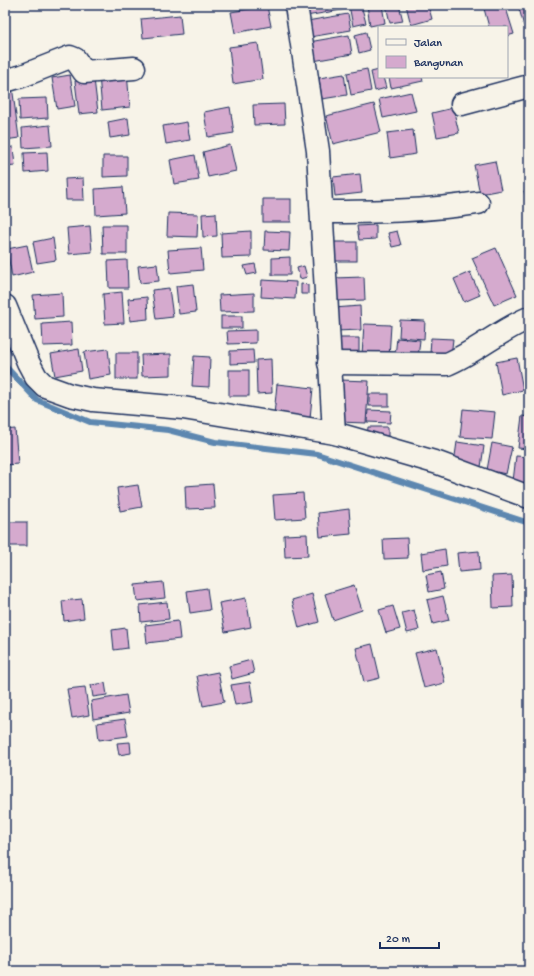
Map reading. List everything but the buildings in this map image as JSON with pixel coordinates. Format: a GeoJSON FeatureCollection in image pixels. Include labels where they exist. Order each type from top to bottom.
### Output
{"type":"FeatureCollection","features":[{"type":"Feature","properties":{"kind":"street"},"geometry":{"type":"LineString","coordinates":[[296,5],[318,151],[334,433]]}},
{"type":"Feature","properties":{"kind":"street"},"geometry":{"type":"LineString","coordinates":[[5,81],[70,57],[75,59],[84,72],[134,68]]}},
{"type":"Feature","properties":{"kind":"street"},"geometry":{"type":"LineString","coordinates":[[462,104],[529,86]]}},
{"type":"Feature","properties":{"kind":"street"},"geometry":{"type":"LineString","coordinates":[[322,212],[362,212],[439,208],[478,203]]}},
{"type":"Feature","properties":{"kind":"street"},"geometry":{"type":"LineString","coordinates":[[5,306],[28,362],[36,377],[44,386],[70,395],[93,400],[183,408],[334,433],[438,463],[529,497]]}},
{"type":"Feature","properties":{"kind":"street"},"geometry":{"type":"LineString","coordinates":[[329,363],[447,364],[462,358],[495,336],[529,318]]}},
{"type":"Feature","properties":{"kind":"waterway"},"geometry":{"type":"LineString","coordinates":[[5,363],[7,368],[37,400],[90,422],[168,430],[215,442],[317,454],[529,523]]}}]}
